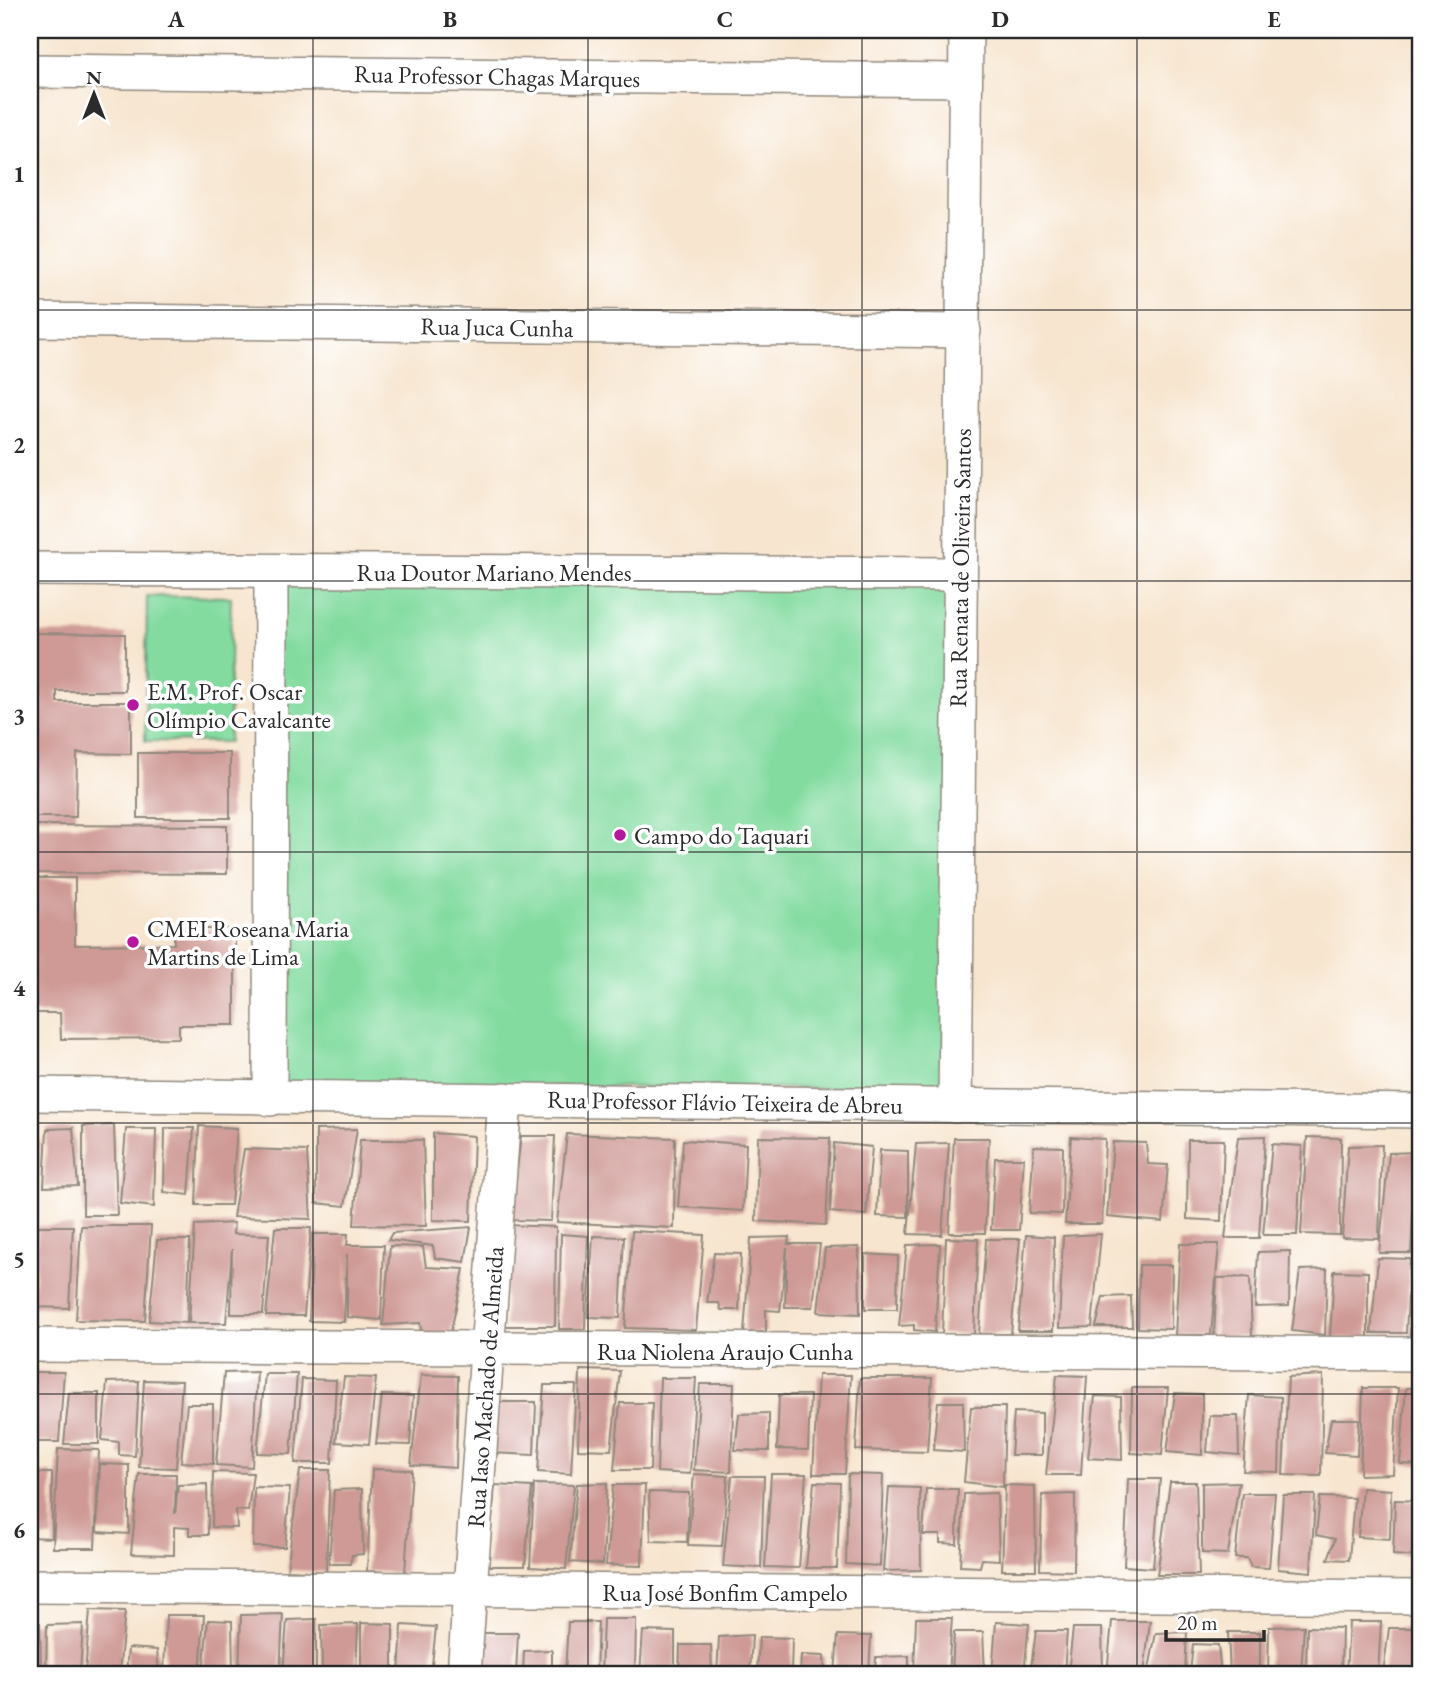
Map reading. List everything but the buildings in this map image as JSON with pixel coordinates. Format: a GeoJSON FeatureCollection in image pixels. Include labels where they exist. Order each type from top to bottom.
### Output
{"type":"FeatureCollection","features":[{"type":"Feature","properties":{"kind":"street","name":"Rua Renata de Oliveira Santos"},"geometry":{"type":"LineString","coordinates":[[955,1106],[966,30]]}},
{"type":"Feature","properties":{"kind":"street","name":"Rua Professor Chagas Marques"},"geometry":{"type":"LineString","coordinates":[[30,71],[965,80]]}},
{"type":"Feature","properties":{"kind":"street","name":"Rua Juca Cunha"},"geometry":{"type":"LineString","coordinates":[[30,320],[964,331]]}},
{"type":"Feature","properties":{"kind":"street","name":"Rua Doutor Mariano Mendes"},"geometry":{"type":"LineString","coordinates":[[30,569],[959,574]]}},
{"type":"Feature","properties":{"kind":"street"},"geometry":{"type":"LineString","coordinates":[[270,1099],[271,571]]}},
{"type":"Feature","properties":{"kind":"street","name":"Rua Professor Flávio Teixeira de Abreu"},"geometry":{"type":"LineString","coordinates":[[30,1094],[1420,1111]]}},
{"type":"Feature","properties":{"kind":"street","name":"Rua Iaso Machado de Almeida"},"geometry":{"type":"LineString","coordinates":[[464,1674],[505,1099]]}},
{"type":"Feature","properties":{"kind":"street","name":"Rua Niolena Araujo Cunha"},"geometry":{"type":"LineString","coordinates":[[30,1345],[1420,1354]]}},
{"type":"Feature","properties":{"kind":"street","name":"Rua José Bonfim Campelo"},"geometry":{"type":"LineString","coordinates":[[30,1586],[1420,1597]]}},
{"type":"Feature","properties":{"kind":"green space"},"geometry":{"type":"Polygon","coordinates":[[[271,571],[959,574],[943,1089],[281,1085],[271,571]]]}},
{"type":"Feature","properties":{"kind":"green space"},"geometry":{"type":"Polygon","coordinates":[[[147,596],[231,597],[229,742],[145,741],[147,596]]]}},
{"type":"Feature","properties":{"kind":"place","name":"E.M. Prof. Oscar Olímpio Cavalcante"},"geometry":{"type":"Point","coordinates":[133,705]}},
{"type":"Feature","properties":{"kind":"place","name":"Campo do Taquari"},"geometry":{"type":"Point","coordinates":[620,835]}},
{"type":"Feature","properties":{"kind":"place","name":"CMEI Roseana Maria Martins de Lima"},"geometry":{"type":"Point","coordinates":[133,942]}}]}
